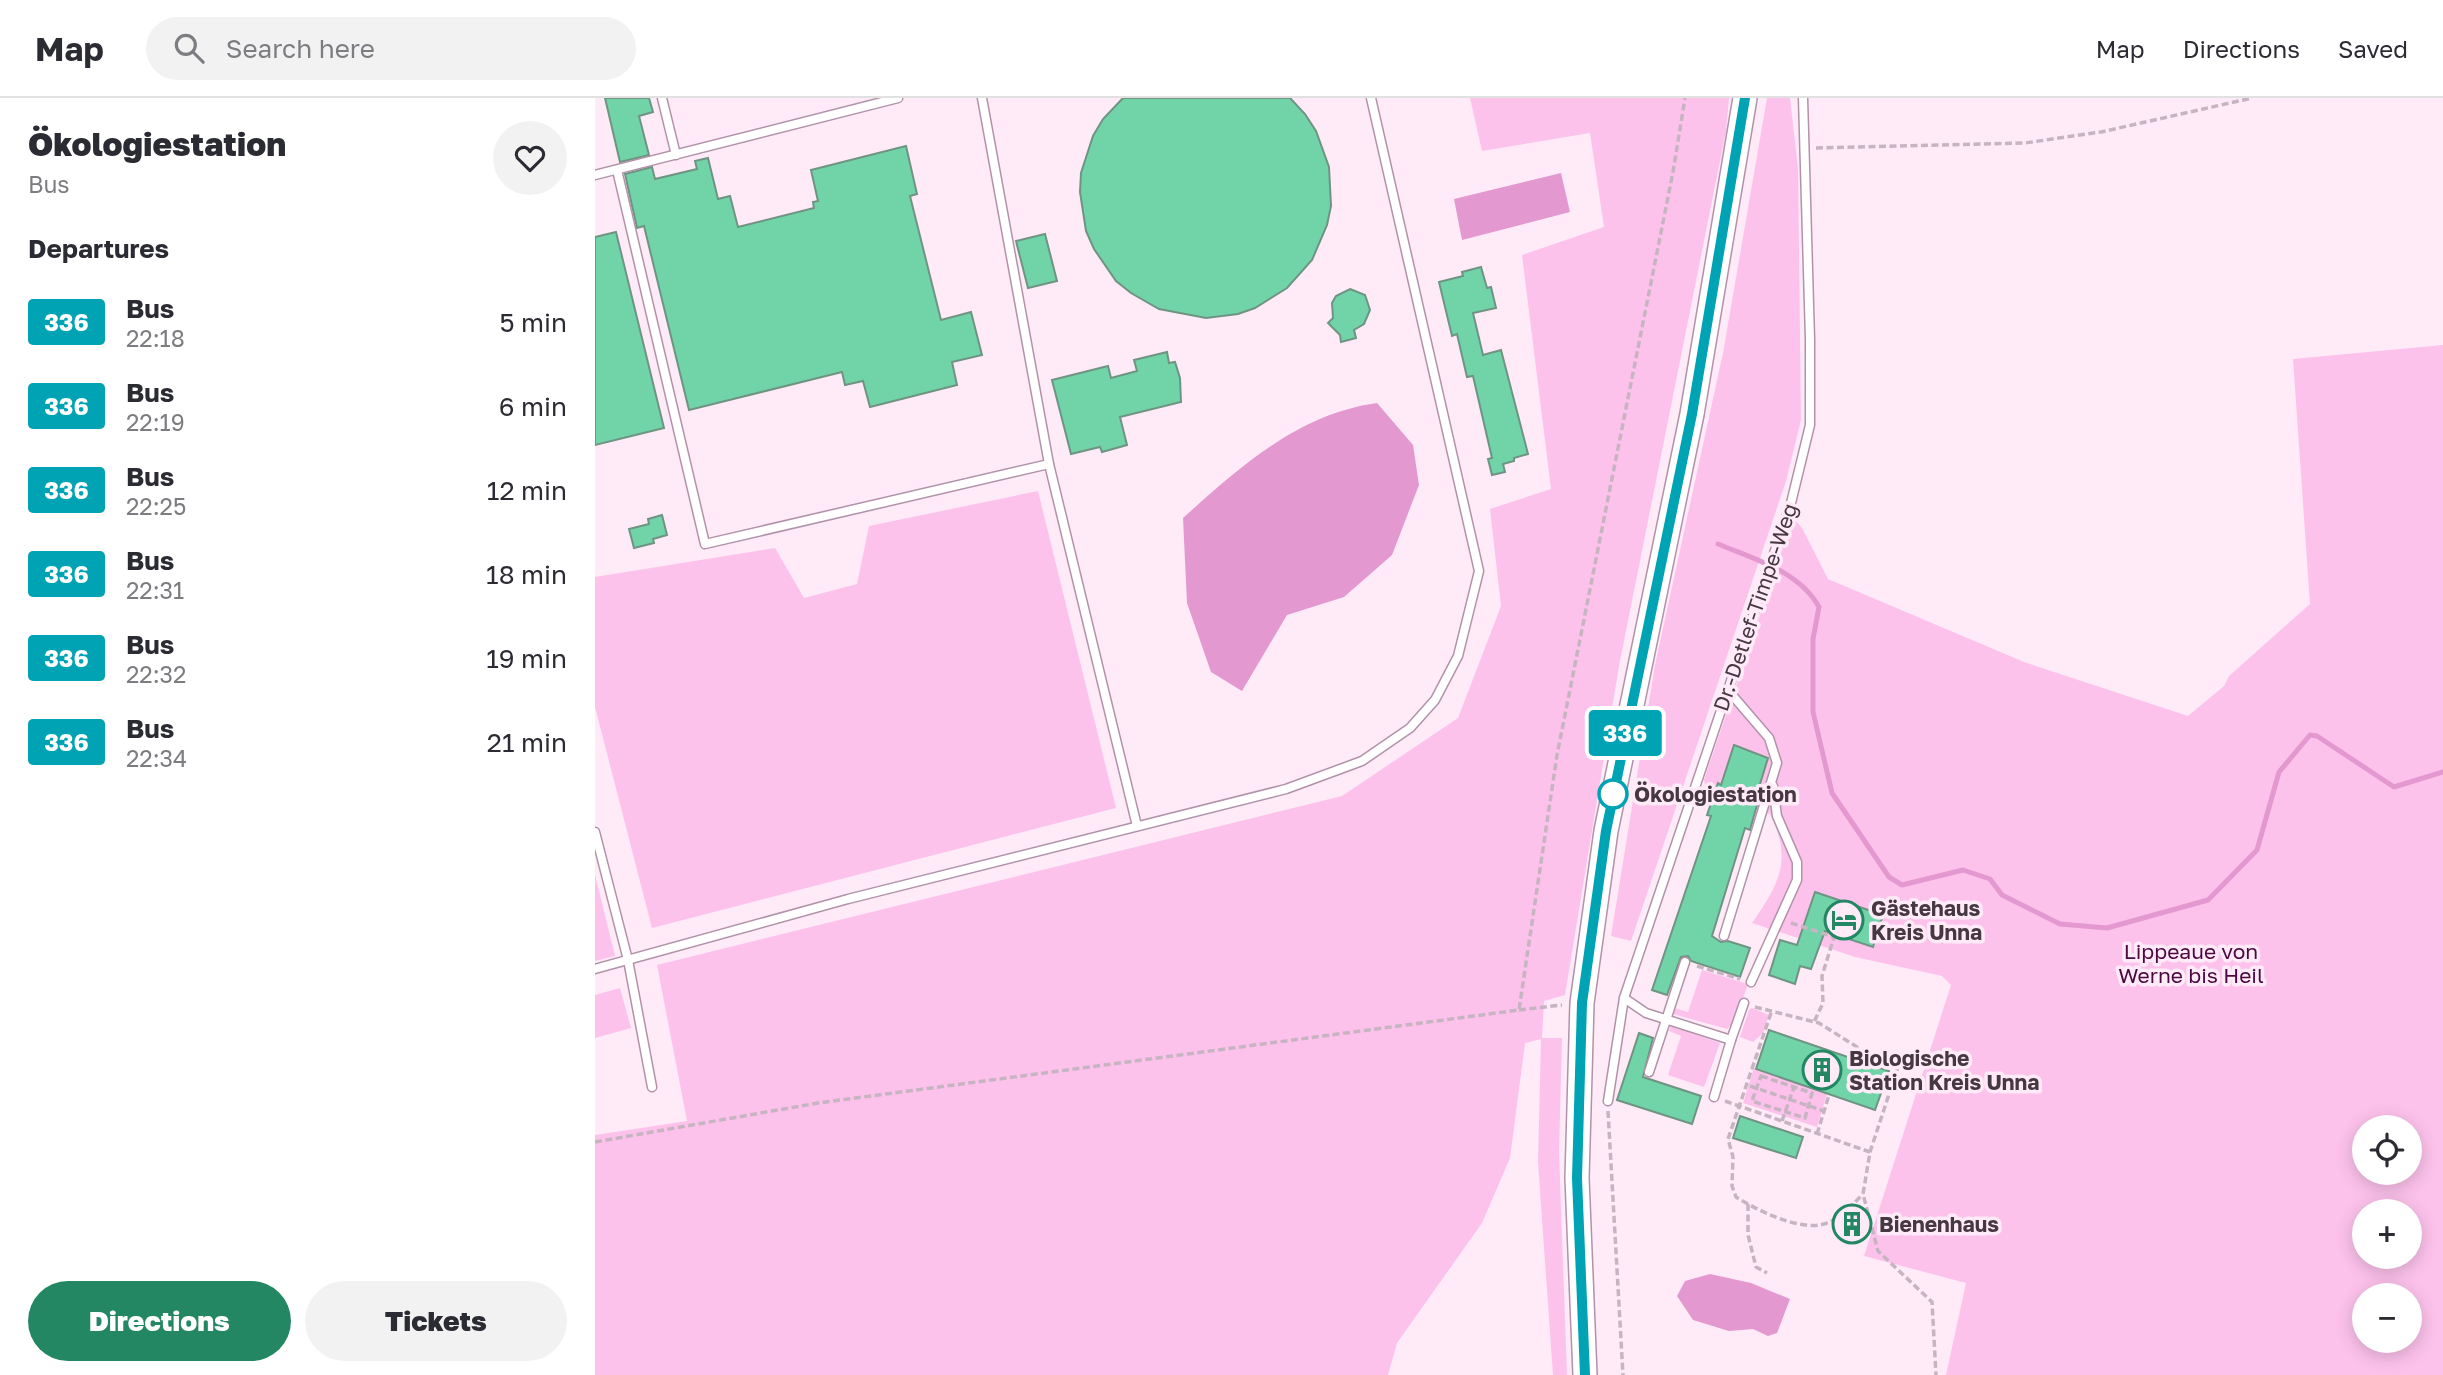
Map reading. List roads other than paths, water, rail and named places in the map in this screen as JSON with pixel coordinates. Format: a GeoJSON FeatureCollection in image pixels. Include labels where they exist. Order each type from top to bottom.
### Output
{"type":"FeatureCollection","features":[{"type":"Feature","properties":{"kind":"main road"},"geometry":{"type":"LineString","coordinates":[[1585,1375],[1577,1178],[1582,1003],[1606,831],[1692,414],[1745,98]]}},
{"type":"Feature","properties":{"kind":"lane"},"geometry":{"type":"LineString","coordinates":[[662,98],[676,155]]}},
{"type":"Feature","properties":{"kind":"lane"},"geometry":{"type":"LineString","coordinates":[[595,176],[898,98]]}},
{"type":"Feature","properties":{"kind":"lane"},"geometry":{"type":"LineString","coordinates":[[982,98],[1049,464],[1137,826]]}},
{"type":"Feature","properties":{"kind":"lane"},"geometry":{"type":"LineString","coordinates":[[595,970],[848,899],[1286,789],[1362,761],[1410,728],[1435,700],[1458,656],[1479,571],[1371,98]]}},
{"type":"Feature","properties":{"kind":"lane","name":"Dr.-Detlef-Timpe-Weg"},"geometry":{"type":"LineString","coordinates":[[1608,1101],[1624,998],[1791,503],[1810,425],[1803,98]]}},
{"type":"Feature","properties":{"kind":"lane"},"geometry":{"type":"LineString","coordinates":[[617,170],[705,544],[1049,464]]}},
{"type":"Feature","properties":{"kind":"lane"},"geometry":{"type":"LineString","coordinates":[[1724,936],[1777,763],[1769,738],[1736,703],[1727,689]]}},
{"type":"Feature","properties":{"kind":"lane"},"geometry":{"type":"LineString","coordinates":[[1751,982],[1797,880],[1797,862],[1777,816],[1773,779]]}},
{"type":"Feature","properties":{"kind":"lane"},"geometry":{"type":"LineString","coordinates":[[595,832],[628,960],[652,1087]]}},
{"type":"Feature","properties":{"kind":"lane"},"geometry":{"type":"LineString","coordinates":[[1649,1072],[1685,962]]}},
{"type":"Feature","properties":{"kind":"lane"},"geometry":{"type":"LineString","coordinates":[[1624,998],[1646,1013],[1731,1041]]}},
{"type":"Feature","properties":{"kind":"lane"},"geometry":{"type":"LineString","coordinates":[[1714,1097],[1744,1003]]}},
{"type":"Feature","properties":{"kind":"waterway"},"geometry":{"type":"LineString","coordinates":[[1718,544],[1788,575],[1800,584],[1819,607],[1813,639],[1813,712],[1832,793],[1889,877],[1902,885],[1963,870],[1990,879],[2002,895],[2060,924],[2107,928],[2208,900],[2257,850],[2279,772],[2310,735],[2317,736],[2394,787],[2443,772]]}},
{"type":"Feature","properties":{"kind":"place","name":"Ökologiestation"},"geometry":{"type":"Point","coordinates":[1613,794]}},
{"type":"Feature","properties":{"kind":"place","name":"Gästehaus Kreis Unna"},"geometry":{"type":"Point","coordinates":[1844,920]}},
{"type":"Feature","properties":{"kind":"place","name":"Biologische Station Kreis Unna"},"geometry":{"type":"Point","coordinates":[1822,1070]}},
{"type":"Feature","properties":{"kind":"place","name":"Bienenhaus"},"geometry":{"type":"Point","coordinates":[1852,1224]}},
{"type":"Feature","properties":{"kind":"park label","name":"Lippeaue von Werne bis Heil"},"geometry":{"type":"Point","coordinates":[2191,963]}}]}
